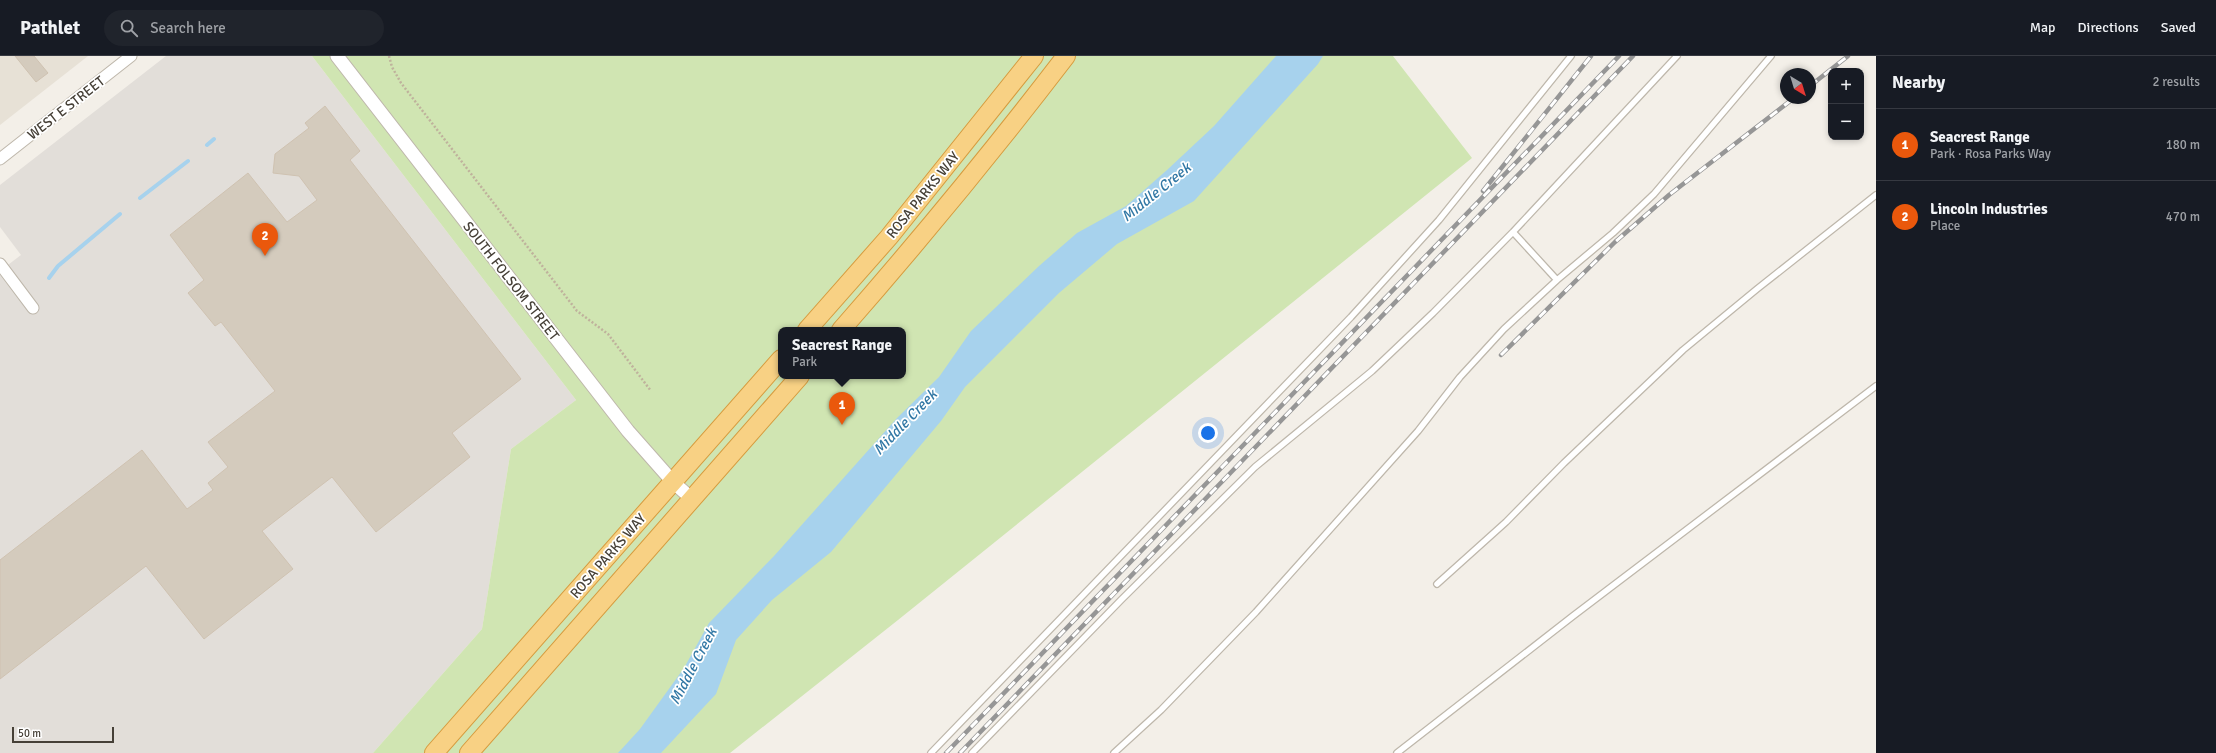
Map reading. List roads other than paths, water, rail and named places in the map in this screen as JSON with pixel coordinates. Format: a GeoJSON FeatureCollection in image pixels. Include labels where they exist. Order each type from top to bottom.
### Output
{"type":"FeatureCollection","features":[{"type":"Feature","properties":{"kind":"highway","name":"ROSA PARKS WAY"},"geometry":{"type":"LineString","coordinates":[[810,327],[889,237],[1034,56]]}},
{"type":"Feature","properties":{"kind":"highway","name":"ROSA PARKS WAY"},"geometry":{"type":"LineString","coordinates":[[844,327],[936,220],[1066,56]]}},
{"type":"Feature","properties":{"kind":"highway","name":"ROSA PARKS WAY"},"geometry":{"type":"LineString","coordinates":[[434,753],[778,362]]}},
{"type":"Feature","properties":{"kind":"highway","name":"ROSA PARKS WAY"},"geometry":{"type":"LineString","coordinates":[[469,753],[797,379]]}},
{"type":"Feature","properties":{"kind":"street","name":"WEST E STREET"},"geometry":{"type":"LineString","coordinates":[[0,159],[132,56]]}},
{"type":"Feature","properties":{"kind":"street","name":"SOUTH FOLSOM STREET"},"geometry":{"type":"LineString","coordinates":[[337,56],[628,431],[673,482],[692,499]]}},
{"type":"Feature","properties":{"kind":"street"},"geometry":{"type":"LineString","coordinates":[[0,264],[34,308]]}},
{"type":"Feature","properties":{"kind":"lane"},"geometry":{"type":"LineString","coordinates":[[931,753],[1351,317],[1439,220],[1571,56]]}},
{"type":"Feature","properties":{"kind":"lane"},"geometry":{"type":"LineString","coordinates":[[972,753],[1115,605],[1255,467],[1372,371],[1513,232],[1677,56]]}},
{"type":"Feature","properties":{"kind":"lane"},"geometry":{"type":"LineString","coordinates":[[1114,753],[1161,710],[1251,617],[1418,431],[1460,377],[1504,329],[1557,280],[1613,233],[1654,194],[1771,56]]}},
{"type":"Feature","properties":{"kind":"lane"},"geometry":{"type":"LineString","coordinates":[[1437,584],[1506,522],[1564,463],[1683,350],[1757,289],[1876,195]]}},
{"type":"Feature","properties":{"kind":"lane"},"geometry":{"type":"LineString","coordinates":[[1513,232],[1557,280]]}},
{"type":"Feature","properties":{"kind":"lane"},"geometry":{"type":"LineString","coordinates":[[1397,753],[1573,616],[1876,386]]}},
{"type":"Feature","properties":{"kind":"water","name":"Middle Creek"},"geometry":{"type":"Polygon","coordinates":[[[1276,56],[1323,56],[1318,64],[1194,201],[1117,244],[1059,293],[965,387],[941,421],[831,552],[772,600],[736,640],[716,694],[661,753],[618,753],[640,729],[684,668],[709,623],[774,556],[897,418],[939,377],[971,331],[1039,266],[1077,233],[1126,206],[1167,170],[1214,126],[1276,56]]]}},
{"type":"Feature","properties":{"kind":"waterway"},"geometry":{"type":"LineString","coordinates":[[207,145],[214,139]]}},
{"type":"Feature","properties":{"kind":"waterway"},"geometry":{"type":"LineString","coordinates":[[140,198],[188,161]]}},
{"type":"Feature","properties":{"kind":"waterway"},"geometry":{"type":"LineString","coordinates":[[49,278],[58,266],[120,214]]}},
{"type":"Feature","properties":{"kind":"railway"},"geometry":{"type":"LineString","coordinates":[[1483,191],[1591,56]]}},
{"type":"Feature","properties":{"kind":"railway"},"geometry":{"type":"LineString","coordinates":[[946,753],[1619,56]]}},
{"type":"Feature","properties":{"kind":"railway"},"geometry":{"type":"LineString","coordinates":[[960,753],[1633,56]]}},
{"type":"Feature","properties":{"kind":"railway"},"geometry":{"type":"LineString","coordinates":[[1816,81],[1848,56]]}},
{"type":"Feature","properties":{"kind":"railway"},"geometry":{"type":"LineString","coordinates":[[1501,355],[1615,242],[1669,195],[1786,104]]}},
{"type":"Feature","properties":{"kind":"place","name":"Lincoln Industries"},"geometry":{"type":"Point","coordinates":[265,256]}},
{"type":"Feature","properties":{"kind":"place","name":"Seacrest Range"},"geometry":{"type":"Point","coordinates":[842,425]}}]}
